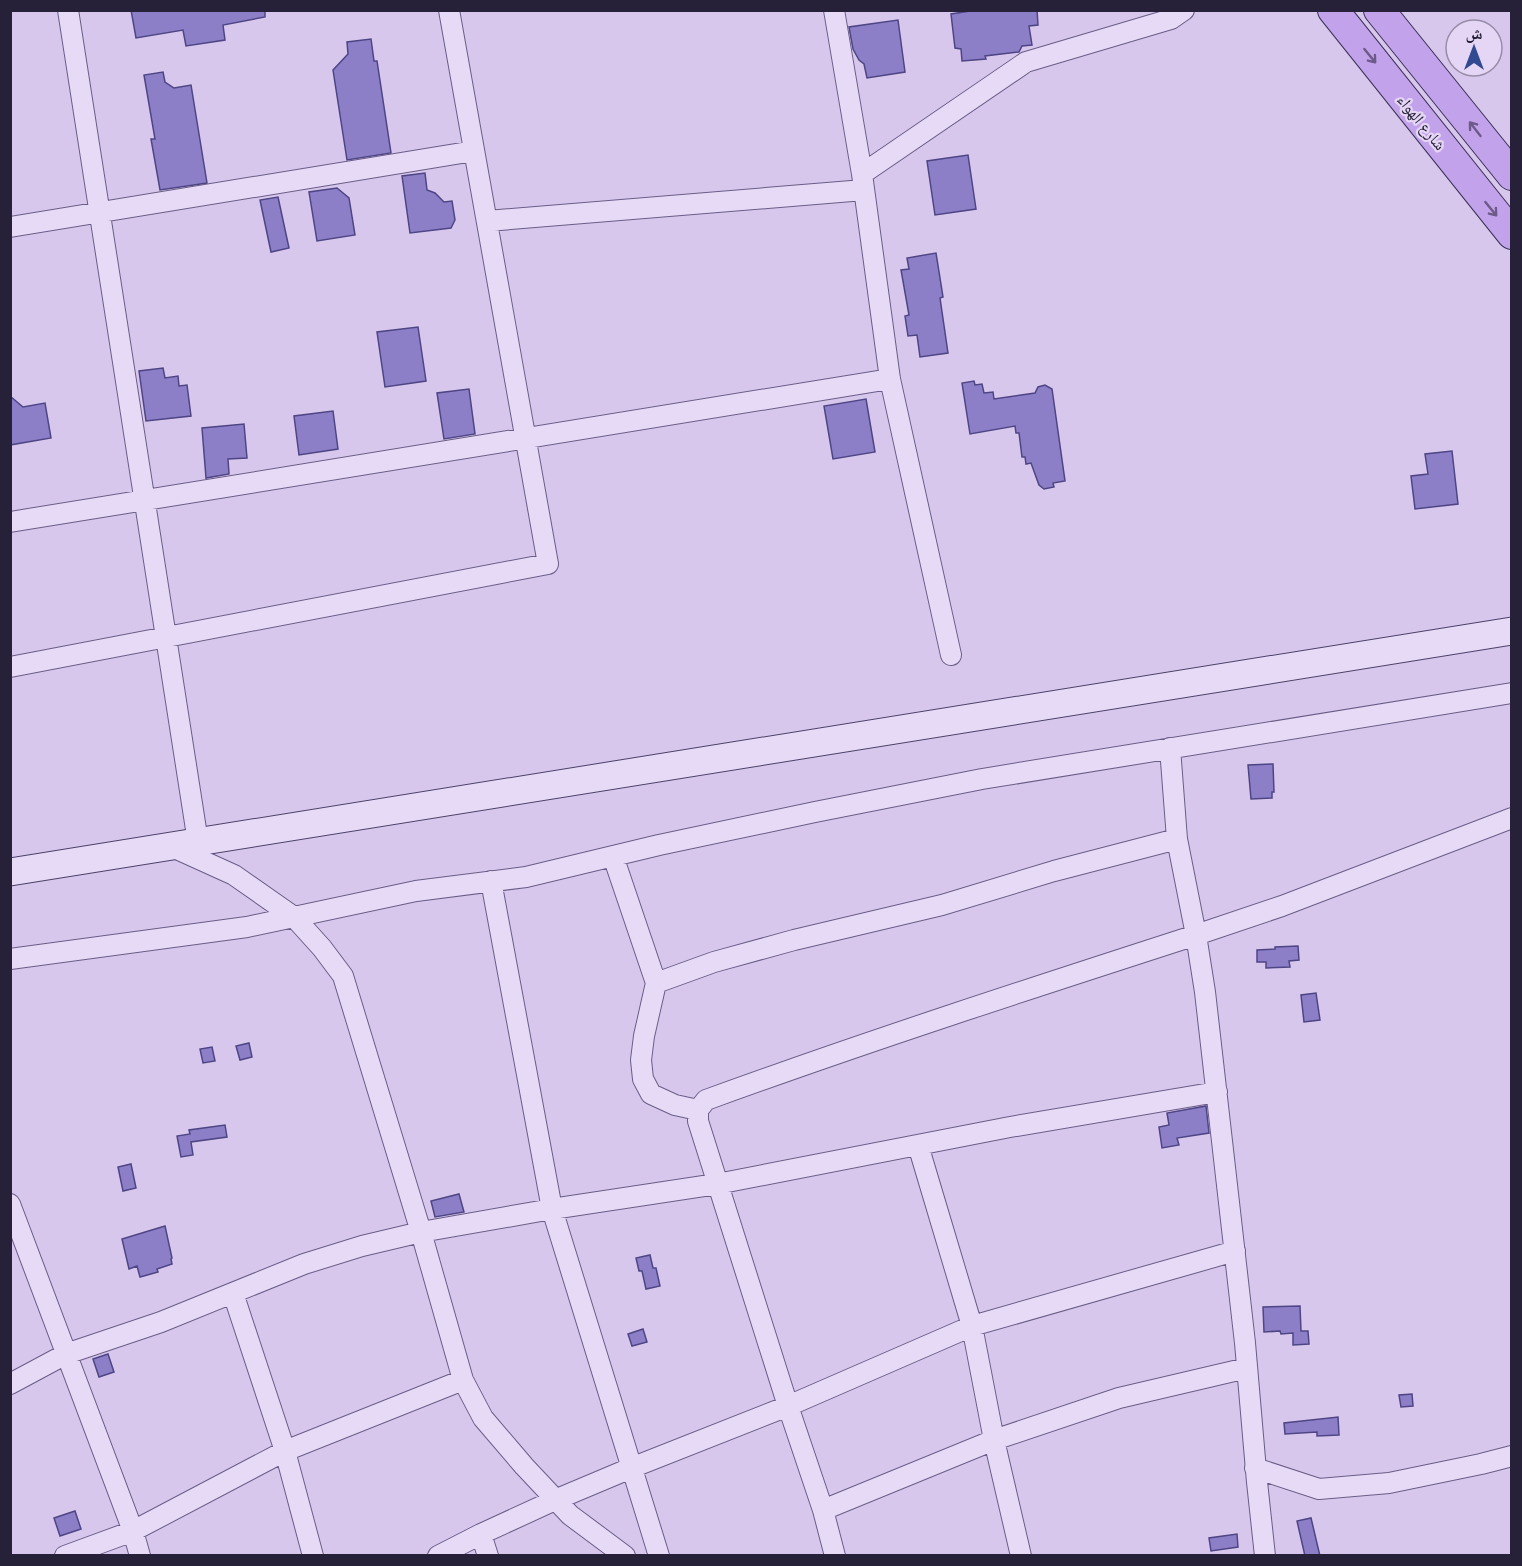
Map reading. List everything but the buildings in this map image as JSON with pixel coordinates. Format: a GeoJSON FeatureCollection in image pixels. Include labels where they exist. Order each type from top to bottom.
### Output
{"type":"FeatureCollection","features":[{"type":"Feature","properties":{"kind":"main road","name":"شارع الهواء"},"geometry":{"type":"LineString","coordinates":[[1333,10],[1512,234]]}},
{"type":"Feature","properties":{"kind":"main road"},"geometry":{"type":"LineString","coordinates":[[1378,10],[1512,175]]}},
{"type":"Feature","properties":{"kind":"street"},"geometry":{"type":"LineString","coordinates":[[68,10],[198,842]]}},
{"type":"Feature","properties":{"kind":"street"},"geometry":{"type":"LineString","coordinates":[[10,667],[548,564],[449,10]]}},
{"type":"Feature","properties":{"kind":"street"},"geometry":{"type":"LineString","coordinates":[[834,10],[863,182],[890,379],[951,655]]}},
{"type":"Feature","properties":{"kind":"street"},"geometry":{"type":"LineString","coordinates":[[486,221],[863,182],[1026,62],[1173,13]]}},
{"type":"Feature","properties":{"kind":"street"},"geometry":{"type":"LineString","coordinates":[[10,227],[474,151]]}},
{"type":"Feature","properties":{"kind":"street"},"geometry":{"type":"LineString","coordinates":[[10,522],[890,379]]}},
{"type":"Feature","properties":{"kind":"street"},"geometry":{"type":"LineString","coordinates":[[10,872],[1512,631]]}},
{"type":"Feature","properties":{"kind":"street"},"geometry":{"type":"LineString","coordinates":[[10,959],[247,927],[416,891],[526,877],[815,812],[982,779],[1512,693]]}},
{"type":"Feature","properties":{"kind":"street"},"geometry":{"type":"LineString","coordinates":[[1170,748],[1177,839],[1205,992],[1235,1251],[1265,1556]]}},
{"type":"Feature","properties":{"kind":"street"},"geometry":{"type":"LineString","coordinates":[[835,1556],[823,1510],[698,1121],[698,1110],[706,1100],[1008,995],[1282,906],[1512,819]]}},
{"type":"Feature","properties":{"kind":"street"},"geometry":{"type":"LineString","coordinates":[[656,983],[714,962],[794,940],[942,905],[1054,871],[1177,839]]}},
{"type":"Feature","properties":{"kind":"street"},"geometry":{"type":"LineString","coordinates":[[170,846],[234,875],[294,917],[343,976],[421,1232],[463,1380],[483,1418],[555,1500],[570,1515],[625,1556]]}},
{"type":"Feature","properties":{"kind":"street"},"geometry":{"type":"LineString","coordinates":[[613,856],[656,983],[644,1036],[641,1060],[643,1079],[651,1094],[675,1106],[698,1110]]}},
{"type":"Feature","properties":{"kind":"street"},"geometry":{"type":"LineString","coordinates":[[491,881],[552,1209],[659,1556]]}},
{"type":"Feature","properties":{"kind":"street"},"geometry":{"type":"LineString","coordinates":[[10,1384],[66,1354],[161,1322],[304,1264],[421,1232],[717,1184],[1010,1127],[1216,1092]]}},
{"type":"Feature","properties":{"kind":"street"},"geometry":{"type":"LineString","coordinates":[[918,1144],[972,1326],[994,1440],[1021,1556]]}},
{"type":"Feature","properties":{"kind":"street"},"geometry":{"type":"LineString","coordinates":[[10,1204],[134,1532],[140,1556]]}},
{"type":"Feature","properties":{"kind":"street"},"geometry":{"type":"LineString","coordinates":[[438,1556],[555,1500],[788,1406],[972,1326],[1235,1251]]}},
{"type":"Feature","properties":{"kind":"street"},"geometry":{"type":"LineString","coordinates":[[233,1293],[285,1451],[313,1556]]}},
{"type":"Feature","properties":{"kind":"street"},"geometry":{"type":"LineString","coordinates":[[823,1510],[994,1440],[1119,1398],[1247,1368]]}},
{"type":"Feature","properties":{"kind":"street"},"geometry":{"type":"LineString","coordinates":[[65,1556],[134,1532],[285,1451],[463,1380]]}},
{"type":"Feature","properties":{"kind":"street"},"geometry":{"type":"LineString","coordinates":[[1256,1468],[1319,1489],[1389,1484],[1512,1456]]}},
{"type":"Feature","properties":{"kind":"street"},"geometry":{"type":"LineString","coordinates":[[481,1534],[488,1556]]}}]}
